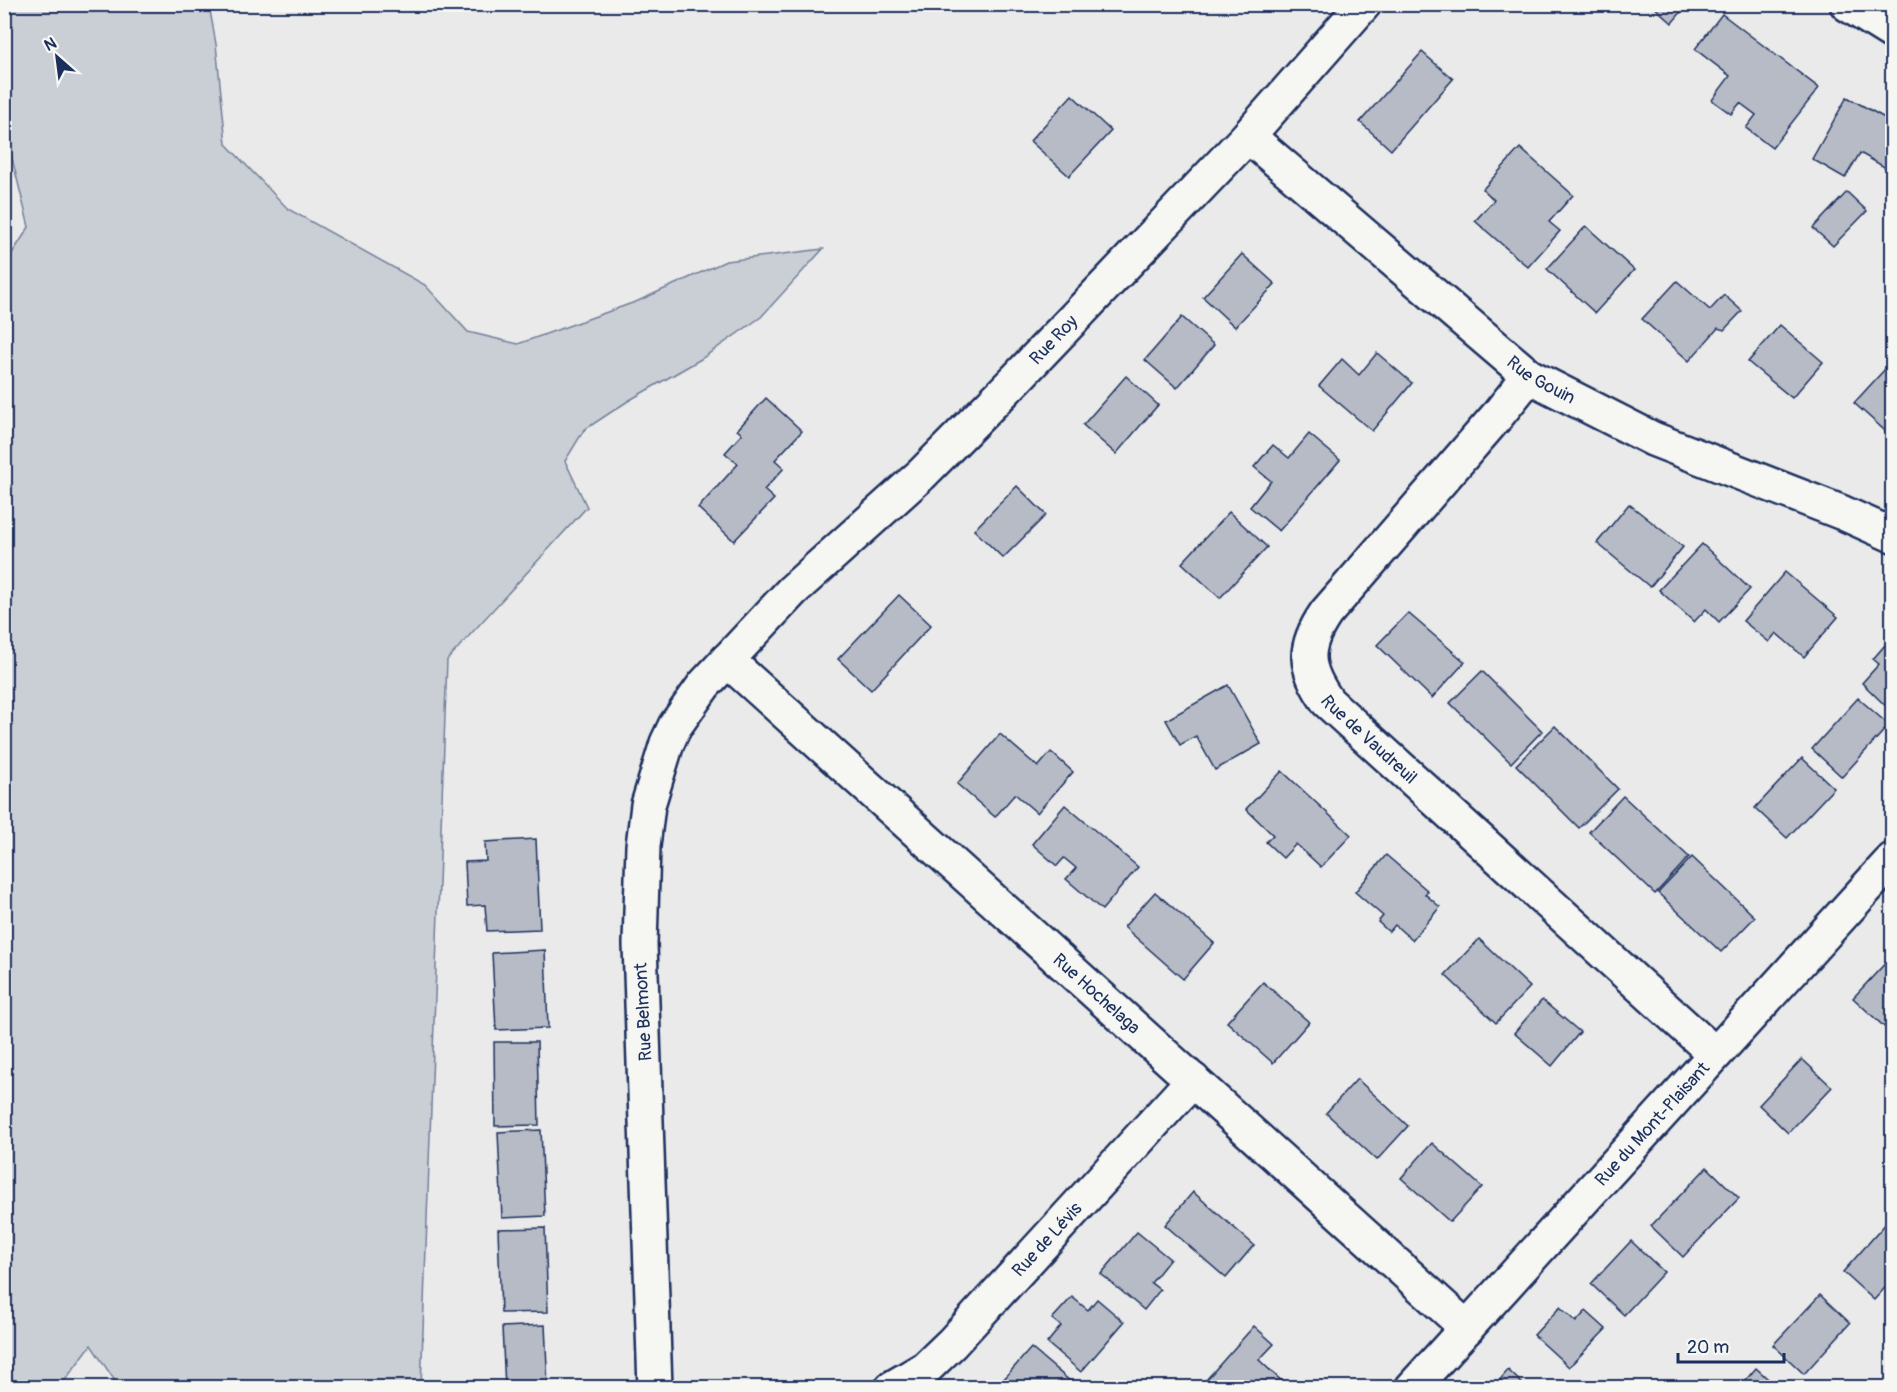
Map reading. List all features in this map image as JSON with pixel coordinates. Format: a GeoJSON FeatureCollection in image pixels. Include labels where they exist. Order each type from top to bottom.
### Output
{"type":"FeatureCollection","features":[{"type":"Feature","properties":{"kind":"street","name":"Rue Roy"},"geometry":{"type":"LineString","coordinates":[[727,660],[792,591],[922,474],[997,399],[1248,135],[1364,4]]}},
{"type":"Feature","properties":{"kind":"street"},"geometry":{"type":"LineString","coordinates":[[1847,4],[1893,32]]}},
{"type":"Feature","properties":{"kind":"street","name":"Rue Gouin"},"geometry":{"type":"LineString","coordinates":[[1248,135],[1529,376],[1653,440],[1843,513],[1893,535]]}},
{"type":"Feature","properties":{"kind":"street","name":"Rue de Vaudreuil"},"geometry":{"type":"LineString","coordinates":[[1529,376],[1326,613],[1314,630],[1308,647],[1309,667],[1316,685],[1328,702],[1715,1054]]}},
{"type":"Feature","properties":{"kind":"street","name":"Rue Hochelaga"},"geometry":{"type":"LineString","coordinates":[[727,660],[1467,1328]]}},
{"type":"Feature","properties":{"kind":"street","name":"Rue Belmont"},"geometry":{"type":"LineString","coordinates":[[655,1388],[640,944],[648,805],[667,743],[691,701],[727,660]]}},
{"type":"Feature","properties":{"kind":"street","name":"Rue du Mont-Plaisant"},"geometry":{"type":"LineString","coordinates":[[1412,1388],[1893,860]]}},
{"type":"Feature","properties":{"kind":"street","name":"Rue de Lévis"},"geometry":{"type":"LineString","coordinates":[[892,1388],[926,1368],[952,1343],[1193,1080]]}},
{"type":"Feature","properties":{"kind":"shaded area"},"geometry":{"type":"Polygon","coordinates":[[[5,4],[209,5],[216,44],[226,144],[288,209],[425,285],[468,332],[518,344],[638,301],[726,261],[823,249],[761,317],[701,359],[628,401],[584,430],[565,461],[587,507],[447,660],[421,1387],[119,1387],[91,1345],[60,1387],[5,1387],[4,266],[29,227],[5,130],[5,4]]]}},
{"type":"Feature","properties":{"kind":"building"},"geometry":{"type":"Polygon","coordinates":[[[1651,4],[1688,4],[1672,23],[1651,4]]]}},
{"type":"Feature","properties":{"kind":"building"},"geometry":{"type":"Polygon","coordinates":[[[1722,14],[1819,88],[1772,148],[1746,128],[1756,115],[1740,103],[1731,114],[1712,100],[1730,76],[1695,49],[1722,14]]]}},
{"type":"Feature","properties":{"kind":"building"},"geometry":{"type":"Polygon","coordinates":[[[1422,52],[1453,79],[1391,150],[1360,122],[1422,52]]]}},
{"type":"Feature","properties":{"kind":"building"},"geometry":{"type":"Polygon","coordinates":[[[1072,95],[1111,131],[1069,176],[1030,141],[1072,95]]]}},
{"type":"Feature","properties":{"kind":"building"},"geometry":{"type":"Polygon","coordinates":[[[1847,97],[1892,122],[1892,156],[1886,168],[1860,153],[1845,178],[1812,159],[1847,97]]]}},
{"type":"Feature","properties":{"kind":"building"},"geometry":{"type":"Polygon","coordinates":[[[1520,148],[1573,195],[1549,222],[1560,231],[1528,267],[1475,221],[1494,200],[1483,189],[1520,148]]]}},
{"type":"Feature","properties":{"kind":"building"},"geometry":{"type":"Polygon","coordinates":[[[1847,192],[1867,211],[1833,246],[1813,228],[1847,192]]]}},
{"type":"Feature","properties":{"kind":"building"},"geometry":{"type":"Polygon","coordinates":[[[1586,226],[1634,270],[1595,313],[1547,269],[1586,226]]]}},
{"type":"Feature","properties":{"kind":"building"},"geometry":{"type":"Polygon","coordinates":[[[1242,254],[1275,284],[1235,327],[1203,297],[1242,254]]]}},
{"type":"Feature","properties":{"kind":"building"},"geometry":{"type":"Polygon","coordinates":[[[1677,281],[1710,310],[1724,295],[1742,311],[1724,330],[1718,328],[1689,361],[1642,319],[1677,281]]]}},
{"type":"Feature","properties":{"kind":"building"},"geometry":{"type":"Polygon","coordinates":[[[1182,317],[1214,345],[1177,388],[1145,360],[1182,317]]]}},
{"type":"Feature","properties":{"kind":"building"},"geometry":{"type":"Polygon","coordinates":[[[1780,325],[1823,362],[1792,398],[1748,362],[1780,325]]]}},
{"type":"Feature","properties":{"kind":"building"},"geometry":{"type":"Polygon","coordinates":[[[1377,353],[1412,383],[1372,431],[1319,386],[1342,359],[1359,375],[1377,353]]]}},
{"type":"Feature","properties":{"kind":"building"},"geometry":{"type":"Polygon","coordinates":[[[1886,368],[1892,373],[1892,437],[1854,403],[1886,368]]]}},
{"type":"Feature","properties":{"kind":"building"},"geometry":{"type":"Polygon","coordinates":[[[1126,376],[1158,405],[1116,454],[1083,425],[1126,376]]]}},
{"type":"Feature","properties":{"kind":"building"},"geometry":{"type":"Polygon","coordinates":[[[766,398],[802,431],[775,460],[784,468],[764,490],[774,499],[734,541],[698,508],[738,464],[725,453],[742,434],[737,430],[766,398]]]}},
{"type":"Feature","properties":{"kind":"building"},"geometry":{"type":"Polygon","coordinates":[[[1309,434],[1340,460],[1279,531],[1250,507],[1271,481],[1254,467],[1273,445],[1289,458],[1309,434]]]}},
{"type":"Feature","properties":{"kind":"building"},"geometry":{"type":"Polygon","coordinates":[[[1017,486],[1046,515],[1003,558],[974,530],[1017,486]]]}},
{"type":"Feature","properties":{"kind":"building"},"geometry":{"type":"Polygon","coordinates":[[[1629,504],[1683,547],[1650,587],[1597,543],[1629,504]]]}},
{"type":"Feature","properties":{"kind":"building"},"geometry":{"type":"Polygon","coordinates":[[[1229,512],[1267,547],[1220,598],[1182,563],[1229,512]]]}},
{"type":"Feature","properties":{"kind":"building"},"geometry":{"type":"Polygon","coordinates":[[[1702,544],[1750,589],[1719,622],[1706,609],[1694,622],[1659,590],[1702,544]]]}},
{"type":"Feature","properties":{"kind":"building"},"geometry":{"type":"Polygon","coordinates":[[[1785,572],[1838,617],[1804,657],[1776,633],[1769,642],[1743,621],[1785,572]]]}},
{"type":"Feature","properties":{"kind":"building"},"geometry":{"type":"Polygon","coordinates":[[[899,595],[931,625],[871,690],[838,659],[899,595]]]}},
{"type":"Feature","properties":{"kind":"building"},"geometry":{"type":"Polygon","coordinates":[[[1408,613],[1465,662],[1432,698],[1377,645],[1408,613]]]}},
{"type":"Feature","properties":{"kind":"building"},"geometry":{"type":"Polygon","coordinates":[[[1892,637],[1892,712],[1862,683],[1879,664],[1873,659],[1892,637]]]}},
{"type":"Feature","properties":{"kind":"building"},"geometry":{"type":"Polygon","coordinates":[[[1482,671],[1542,731],[1511,763],[1450,703],[1482,671]]]}},
{"type":"Feature","properties":{"kind":"building"},"geometry":{"type":"Polygon","coordinates":[[[1228,685],[1261,744],[1215,770],[1196,736],[1180,745],[1166,720],[1228,685]]]}},
{"type":"Feature","properties":{"kind":"building"},"geometry":{"type":"Polygon","coordinates":[[[1858,698],[1889,725],[1842,777],[1812,749],[1858,698]]]}},
{"type":"Feature","properties":{"kind":"building"},"geometry":{"type":"Polygon","coordinates":[[[1555,726],[1618,789],[1579,828],[1516,765],[1555,726]]]}},
{"type":"Feature","properties":{"kind":"building"},"geometry":{"type":"Polygon","coordinates":[[[1000,734],[1038,767],[1051,752],[1073,772],[1037,813],[1015,794],[995,817],[957,784],[1000,734]]]}},
{"type":"Feature","properties":{"kind":"building"},"geometry":{"type":"Polygon","coordinates":[[[1802,758],[1834,788],[1787,838],[1755,808],[1802,758]]]}},
{"type":"Feature","properties":{"kind":"building"},"geometry":{"type":"Polygon","coordinates":[[[1282,771],[1351,835],[1321,867],[1296,844],[1283,858],[1266,842],[1273,835],[1246,809],[1282,771]]]}},
{"type":"Feature","properties":{"kind":"building"},"geometry":{"type":"Polygon","coordinates":[[[1623,796],[1689,857],[1655,894],[1589,832],[1623,796]]]}},
{"type":"Feature","properties":{"kind":"building"},"geometry":{"type":"Polygon","coordinates":[[[1065,805],[1138,867],[1102,910],[1066,879],[1076,868],[1064,858],[1057,866],[1032,844],[1065,805]]]}},
{"type":"Feature","properties":{"kind":"building"},"geometry":{"type":"Polygon","coordinates":[[[536,839],[540,929],[487,931],[485,905],[467,906],[465,862],[486,861],[485,842],[536,839]]]}},
{"type":"Feature","properties":{"kind":"building"},"geometry":{"type":"Polygon","coordinates":[[[1386,855],[1428,891],[1425,894],[1440,907],[1412,940],[1395,925],[1389,932],[1378,922],[1383,916],[1355,892],[1386,855]]]}},
{"type":"Feature","properties":{"kind":"building"},"geometry":{"type":"Polygon","coordinates":[[[1692,857],[1755,917],[1721,952],[1658,893],[1692,857]]]}},
{"type":"Feature","properties":{"kind":"building"},"geometry":{"type":"Polygon","coordinates":[[[1155,892],[1214,943],[1183,979],[1124,927],[1155,892]]]}},
{"type":"Feature","properties":{"kind":"building"},"geometry":{"type":"Polygon","coordinates":[[[1479,939],[1530,987],[1496,1023],[1445,975],[1479,939]]]}},
{"type":"Feature","properties":{"kind":"building"},"geometry":{"type":"Polygon","coordinates":[[[545,950],[548,1028],[496,1030],[492,953],[545,950]]]}},
{"type":"Feature","properties":{"kind":"building"},"geometry":{"type":"Polygon","coordinates":[[[1892,956],[1892,1034],[1853,998],[1892,956]]]}},
{"type":"Feature","properties":{"kind":"building"},"geometry":{"type":"Polygon","coordinates":[[[1263,982],[1309,1022],[1273,1063],[1227,1022],[1263,982]]]}},
{"type":"Feature","properties":{"kind":"building"},"geometry":{"type":"Polygon","coordinates":[[[1542,1000],[1580,1032],[1552,1066],[1514,1033],[1542,1000]]]}},
{"type":"Feature","properties":{"kind":"building"},"geometry":{"type":"Polygon","coordinates":[[[494,1042],[537,1042],[539,1125],[495,1126],[494,1042]]]}},
{"type":"Feature","properties":{"kind":"building"},"geometry":{"type":"Polygon","coordinates":[[[1802,1059],[1832,1087],[1788,1133],[1759,1105],[1802,1059]]]}},
{"type":"Feature","properties":{"kind":"building"},"geometry":{"type":"Polygon","coordinates":[[[1357,1079],[1408,1126],[1377,1160],[1326,1113],[1357,1079]]]}},
{"type":"Feature","properties":{"kind":"building"},"geometry":{"type":"Polygon","coordinates":[[[541,1130],[545,1216],[502,1218],[498,1132],[541,1130]]]}},
{"type":"Feature","properties":{"kind":"building"},"geometry":{"type":"Polygon","coordinates":[[[1432,1143],[1482,1187],[1450,1222],[1401,1178],[1432,1143]]]}},
{"type":"Feature","properties":{"kind":"building"},"geometry":{"type":"Polygon","coordinates":[[[1707,1167],[1739,1198],[1683,1257],[1651,1226],[1707,1167]]]}},
{"type":"Feature","properties":{"kind":"building"},"geometry":{"type":"Polygon","coordinates":[[[1193,1192],[1254,1245],[1226,1278],[1165,1225],[1193,1192]]]}},
{"type":"Feature","properties":{"kind":"building"},"geometry":{"type":"Polygon","coordinates":[[[1889,1220],[1892,1224],[1892,1280],[1874,1300],[1843,1272],[1889,1220]]]}},
{"type":"Feature","properties":{"kind":"building"},"geometry":{"type":"Polygon","coordinates":[[[545,1228],[548,1312],[501,1313],[498,1229],[545,1228]]]}},
{"type":"Feature","properties":{"kind":"building"},"geometry":{"type":"Polygon","coordinates":[[[1137,1232],[1170,1259],[1151,1283],[1160,1290],[1144,1310],[1101,1274],[1137,1232]]]}},
{"type":"Feature","properties":{"kind":"building"},"geometry":{"type":"Polygon","coordinates":[[[1631,1241],[1664,1272],[1624,1315],[1591,1284],[1631,1241]]]}},
{"type":"Feature","properties":{"kind":"building"},"geometry":{"type":"Polygon","coordinates":[[[1820,1295],[1850,1323],[1804,1374],[1773,1345],[1820,1295]]]}},
{"type":"Feature","properties":{"kind":"building"},"geometry":{"type":"Polygon","coordinates":[[[1072,1297],[1088,1310],[1097,1299],[1124,1322],[1081,1372],[1047,1343],[1061,1326],[1052,1319],[1072,1297]]]}},
{"type":"Feature","properties":{"kind":"building"},"geometry":{"type":"Polygon","coordinates":[[[1560,1307],[1576,1322],[1586,1311],[1606,1329],[1569,1367],[1534,1335],[1560,1307]]]}},
{"type":"Feature","properties":{"kind":"building"},"geometry":{"type":"Polygon","coordinates":[[[545,1325],[548,1388],[505,1388],[502,1327],[545,1325]]]}},
{"type":"Feature","properties":{"kind":"building"},"geometry":{"type":"Polygon","coordinates":[[[1254,1326],[1274,1344],[1259,1360],[1287,1386],[1286,1388],[1217,1388],[1207,1379],[1254,1326]]]}},
{"type":"Feature","properties":{"kind":"building"},"geometry":{"type":"Polygon","coordinates":[[[1031,1348],[1071,1382],[1067,1388],[996,1388],[1031,1348]]]}},
{"type":"Feature","properties":{"kind":"building"},"geometry":{"type":"Polygon","coordinates":[[[1756,1368],[1778,1388],[1739,1388],[1756,1368]]]}},
{"type":"Feature","properties":{"kind":"building"},"geometry":{"type":"Polygon","coordinates":[[[1508,1370],[1527,1388],[1493,1388],[1508,1370]]]}}]}
